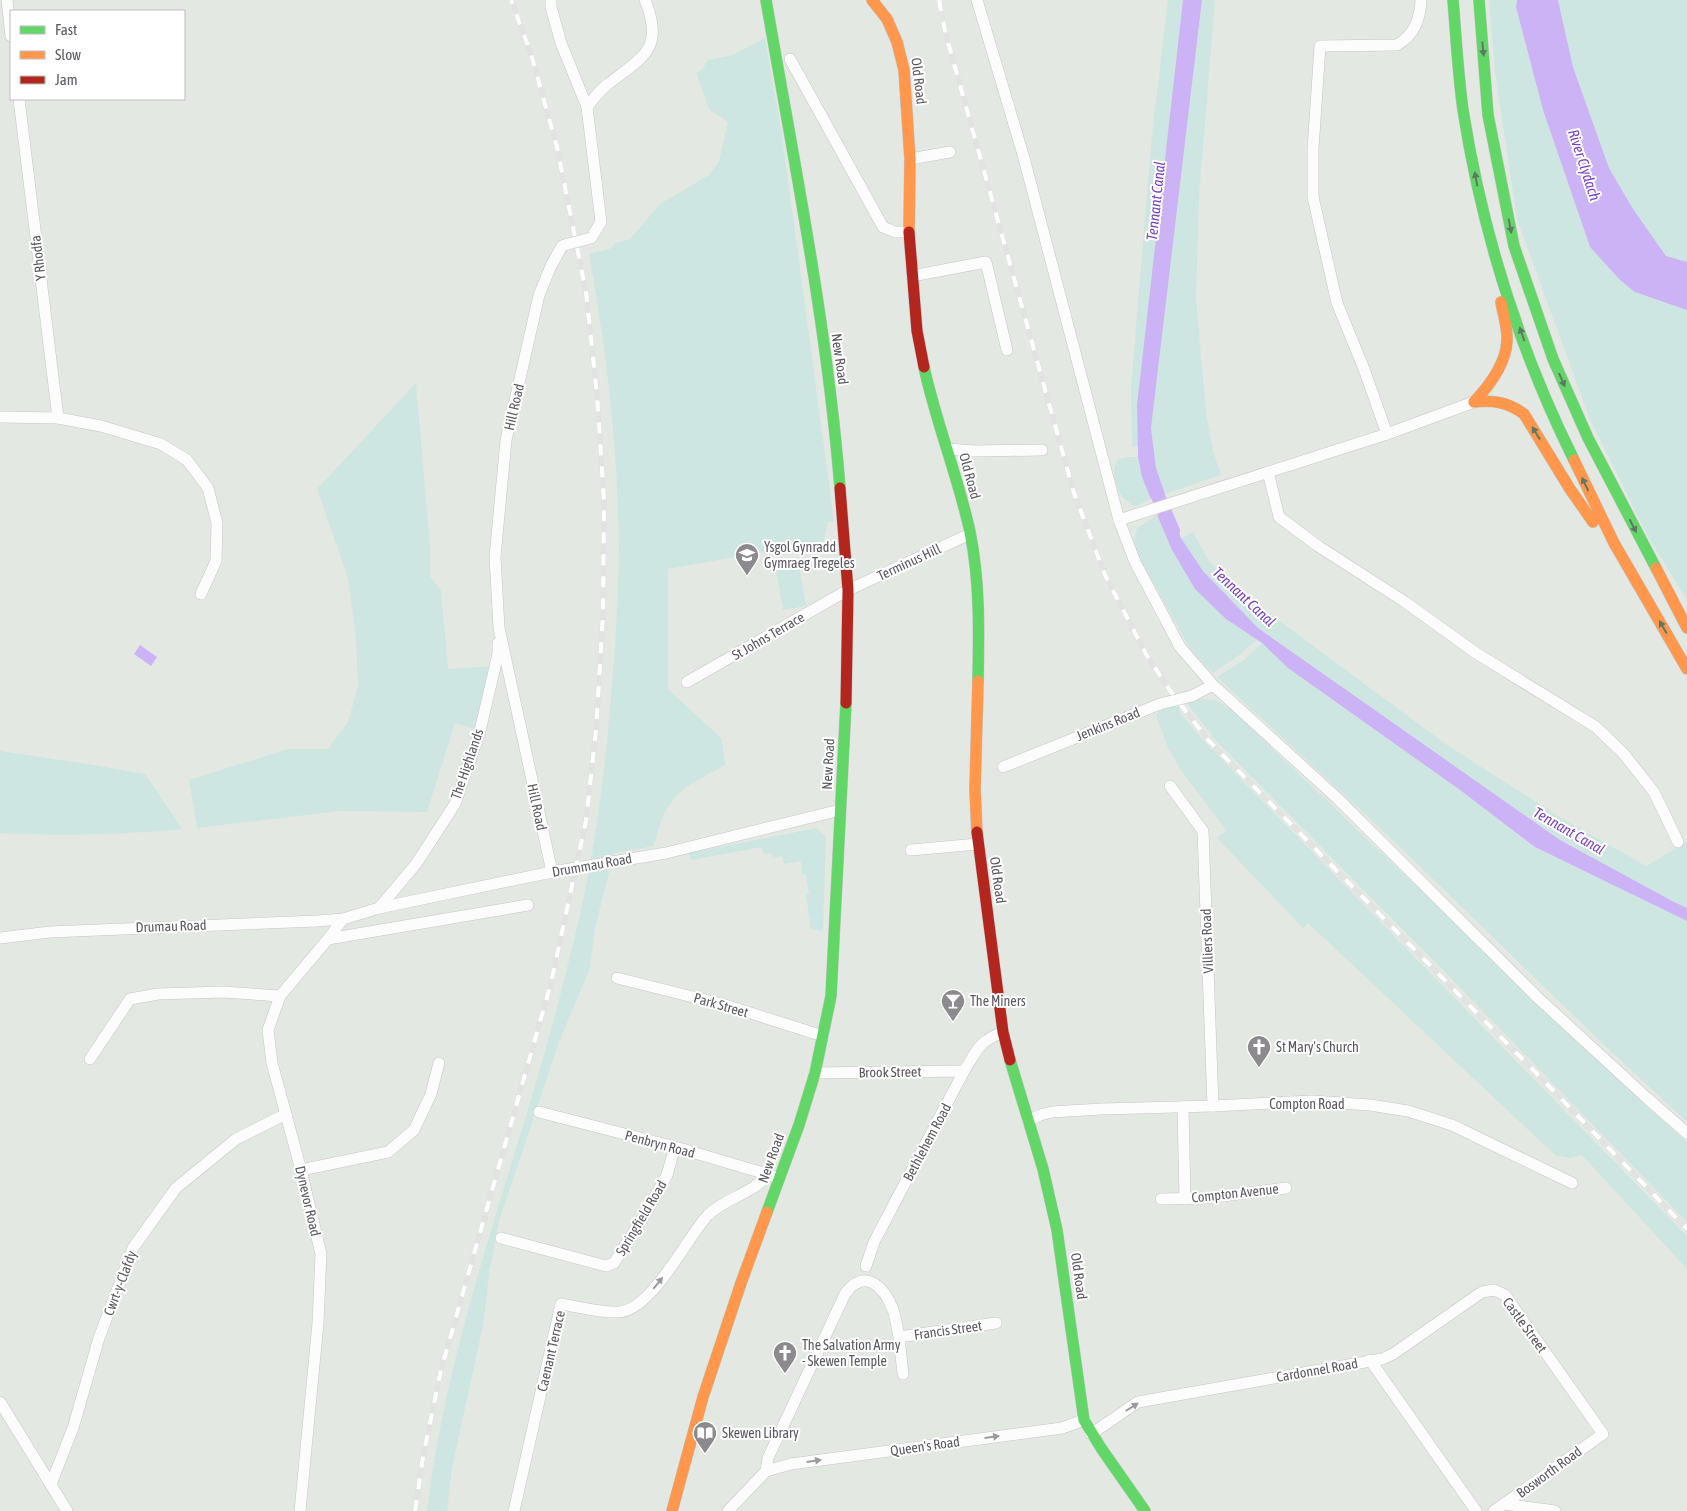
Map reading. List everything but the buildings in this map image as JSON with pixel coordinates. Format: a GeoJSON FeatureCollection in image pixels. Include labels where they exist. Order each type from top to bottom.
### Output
{"type":"FeatureCollection","features":[{"type":"Feature","properties":{"kind":"main road","name":"New Road"},"geometry":{"type":"LineString","coordinates":[[672,1511],[703,1397],[774,1177],[800,1125],[823,1036],[830,996],[834,949],[846,698],[848,590],[831,401],[815,286],[766,0]]}},
{"type":"Feature","properties":{"kind":"main road","name":"Old Road"},"geometry":{"type":"LineString","coordinates":[[872,0],[887,18],[897,42],[904,70],[910,159],[909,232],[917,331],[930,393],[956,475],[970,534],[977,586],[979,640],[974,790],[978,844],[1004,1032],[1016,1082],[1043,1169],[1057,1230],[1084,1420],[1091,1434],[1144,1511]]}},
{"type":"Feature","properties":{"kind":"main road"},"geometry":{"type":"LineString","coordinates":[[1453,0],[1463,109],[1478,191],[1499,269],[1540,387],[1614,543],[1687,669]]}},
{"type":"Feature","properties":{"kind":"main road"},"geometry":{"type":"LineString","coordinates":[[1479,0],[1488,115],[1514,246],[1553,359],[1588,438],[1687,628]]}},
{"type":"Feature","properties":{"kind":"main road"},"geometry":{"type":"LineString","coordinates":[[1474,402],[1483,392],[1503,359],[1507,340],[1502,313],[1499,269]]}},
{"type":"Feature","properties":{"kind":"main road"},"geometry":{"type":"LineString","coordinates":[[1474,402],[1492,399],[1515,407],[1524,414],[1591,520],[1614,543]]}},
{"type":"Feature","properties":{"kind":"street"},"geometry":{"type":"LineString","coordinates":[[7,0],[10,27]]}},
{"type":"Feature","properties":{"kind":"street","name":"Hill Road"},"geometry":{"type":"LineString","coordinates":[[552,0],[551,7],[562,43],[587,107],[601,222],[591,238],[562,246],[539,295],[506,440],[495,557],[498,628],[552,872]]}},
{"type":"Feature","properties":{"kind":"street"},"geometry":{"type":"LineString","coordinates":[[587,107],[606,85],[639,61],[646,53],[654,28],[645,0]]}},
{"type":"Feature","properties":{"kind":"street"},"geometry":{"type":"LineString","coordinates":[[977,0],[1024,158],[1119,520],[1135,562],[1180,647],[1213,685],[1336,798],[1537,997],[1687,1133]]}},
{"type":"Feature","properties":{"kind":"street"},"geometry":{"type":"LineString","coordinates":[[1387,434],[1364,369],[1337,303],[1313,197],[1313,148],[1320,46],[1397,45],[1407,39],[1420,16],[1421,0]]}},
{"type":"Feature","properties":{"kind":"street"},"geometry":{"type":"LineString","coordinates":[[790,59],[883,227],[895,232],[909,232]]}},
{"type":"Feature","properties":{"kind":"street","name":"Y Rhodfa"},"geometry":{"type":"LineString","coordinates":[[19,100],[58,418]]}},
{"type":"Feature","properties":{"kind":"street"},"geometry":{"type":"LineString","coordinates":[[910,159],[950,152]]}},
{"type":"Feature","properties":{"kind":"street"},"geometry":{"type":"LineString","coordinates":[[912,276],[986,262],[1007,350]]}},
{"type":"Feature","properties":{"kind":"street"},"geometry":{"type":"LineString","coordinates":[[1119,520],[1387,434],[1474,402]]}},
{"type":"Feature","properties":{"kind":"street"},"geometry":{"type":"LineString","coordinates":[[0,418],[58,418],[101,426],[161,444],[187,460],[208,488],[216,523],[216,561],[201,594]]}},
{"type":"Feature","properties":{"kind":"street"},"geometry":{"type":"LineString","coordinates":[[947,449],[975,451],[1042,450]]}},
{"type":"Feature","properties":{"kind":"street"},"geometry":{"type":"LineString","coordinates":[[1268,472],[1279,517],[1318,546],[1406,602],[1476,652],[1596,727],[1623,753],[1654,792],[1678,842]]}},
{"type":"Feature","properties":{"kind":"street","name":"Terminus Hill"},"geometry":{"type":"LineString","coordinates":[[848,590],[970,534]]}},
{"type":"Feature","properties":{"kind":"street","name":"St Johns Terrace"},"geometry":{"type":"LineString","coordinates":[[687,682],[848,590]]}},
{"type":"Feature","properties":{"kind":"street","name":"The Highlands"},"geometry":{"type":"LineString","coordinates":[[379,908],[416,864],[455,804],[480,731],[498,654],[498,628]]}},
{"type":"Feature","properties":{"kind":"street","name":"Jenkins Road"},"geometry":{"type":"LineString","coordinates":[[1003,767],[1160,704],[1192,696],[1213,685]]}},
{"type":"Feature","properties":{"kind":"street","name":"Villiers Road"},"geometry":{"type":"LineString","coordinates":[[1170,786],[1203,831],[1213,1106]]}},
{"type":"Feature","properties":{"kind":"street","name":"Drummau Road"},"geometry":{"type":"LineString","coordinates":[[343,919],[379,908],[552,872],[666,853],[840,810]]}},
{"type":"Feature","properties":{"kind":"street"},"geometry":{"type":"LineString","coordinates":[[911,850],[978,844]]}},
{"type":"Feature","properties":{"kind":"street"},"geometry":{"type":"LineString","coordinates":[[328,939],[528,905]]}},
{"type":"Feature","properties":{"kind":"street","name":"Dynevor Road"},"geometry":{"type":"LineString","coordinates":[[300,1511],[318,1323],[321,1254],[301,1170],[272,1063],[268,1030],[280,996],[343,919]]}},
{"type":"Feature","properties":{"kind":"street","name":"Drumau Road"},"geometry":{"type":"LineString","coordinates":[[0,938],[50,932],[343,919]]}},
{"type":"Feature","properties":{"kind":"street","name":"Park Street"},"geometry":{"type":"LineString","coordinates":[[617,978],[725,1005],[823,1036]]}},
{"type":"Feature","properties":{"kind":"street"},"geometry":{"type":"LineString","coordinates":[[90,1059],[130,999],[158,994],[224,992],[280,996]]}},
{"type":"Feature","properties":{"kind":"street","name":"Bethlehem Road"},"geometry":{"type":"LineString","coordinates":[[866,1266],[874,1242],[964,1071],[980,1046],[987,1039],[1004,1032]]}},
{"type":"Feature","properties":{"kind":"street"},"geometry":{"type":"LineString","coordinates":[[301,1170],[388,1152],[414,1130],[432,1094],[439,1063]]}},
{"type":"Feature","properties":{"kind":"street","name":"Brook Street"},"geometry":{"type":"LineString","coordinates":[[815,1072],[964,1071]]}},
{"type":"Feature","properties":{"kind":"street","name":"Compton Road"},"geometry":{"type":"LineString","coordinates":[[1028,1121],[1052,1112],[1102,1108],[1213,1106],[1312,1101],[1370,1104],[1408,1111],[1452,1125],[1572,1183]]}},
{"type":"Feature","properties":{"kind":"street","name":"Compton Avenue"},"geometry":{"type":"LineString","coordinates":[[1183,1107],[1185,1199]]}},
{"type":"Feature","properties":{"kind":"street","name":"Penbryn Road"},"geometry":{"type":"LineString","coordinates":[[539,1112],[675,1147],[774,1177]]}},
{"type":"Feature","properties":{"kind":"street","name":"Cwrt-y-Clafdy"},"geometry":{"type":"LineString","coordinates":[[50,1484],[73,1428],[99,1338],[133,1248],[176,1188],[236,1139],[286,1114]]}},
{"type":"Feature","properties":{"kind":"street","name":"Springfield Road"},"geometry":{"type":"LineString","coordinates":[[501,1238],[606,1266],[614,1263],[646,1213],[667,1175],[675,1147]]}},
{"type":"Feature","properties":{"kind":"street","name":"Caenant Terrace"},"geometry":{"type":"LineString","coordinates":[[514,1511],[561,1304],[620,1312],[633,1307],[647,1296],[678,1258],[707,1216],[717,1208],[774,1177]]}},
{"type":"Feature","properties":{"kind":"street","name":"Compton Avenue"},"geometry":{"type":"LineString","coordinates":[[1161,1199],[1206,1198],[1286,1188]]}},
{"type":"Feature","properties":{"kind":"street","name":"Francis Street"},"geometry":{"type":"LineString","coordinates":[[766,1471],[768,1458],[845,1294],[855,1282],[861,1280],[869,1281],[875,1284],[886,1296],[893,1310],[899,1337],[903,1374]]}},
{"type":"Feature","properties":{"kind":"street","name":"Castle Street"},"geometry":{"type":"LineString","coordinates":[[1370,1360],[1382,1359],[1393,1354],[1482,1292],[1494,1290],[1505,1295],[1603,1434]]}},
{"type":"Feature","properties":{"kind":"street","name":"Francis Street"},"geometry":{"type":"LineString","coordinates":[[899,1337],[996,1323]]}},
{"type":"Feature","properties":{"kind":"street","name":"Cardonnel Road"},"geometry":{"type":"LineString","coordinates":[[1091,1434],[1138,1402],[1370,1360],[1476,1511]]}},
{"type":"Feature","properties":{"kind":"street"},"geometry":{"type":"LineString","coordinates":[[0,1402],[67,1511]]}},
{"type":"Feature","properties":{"kind":"street","name":"Queen's Road"},"geometry":{"type":"LineString","coordinates":[[766,1471],[791,1464],[1062,1428],[1084,1420]]}},
{"type":"Feature","properties":{"kind":"street","name":"Bosworth Road"},"geometry":{"type":"LineString","coordinates":[[1499,1508],[1603,1434]]}},
{"type":"Feature","properties":{"kind":"street"},"geometry":{"type":"LineString","coordinates":[[728,1511],[766,1471]]}},
{"type":"Feature","properties":{"kind":"street"},"geometry":{"type":"LineString","coordinates":[[1499,1508],[1555,1511]]}},
{"type":"Feature","properties":{"kind":"shaded area"},"geometry":{"type":"Polygon","coordinates":[[[1168,0],[1183,0],[1137,405],[1138,446],[1132,447],[1131,387],[1152,134],[1168,0]]]}},
{"type":"Feature","properties":{"kind":"shaded area"},"geometry":{"type":"Polygon","coordinates":[[[1202,0],[1215,0],[1199,197],[1196,298],[1206,412],[1213,451],[1221,475],[1165,494],[1156,468],[1151,428],[1202,0]]]}},
{"type":"Feature","properties":{"kind":"shaded area"},"geometry":{"type":"Polygon","coordinates":[[[1489,0],[1517,0],[1516,7],[1543,110],[1590,247],[1620,280],[1687,310],[1687,600],[1647,535],[1589,417],[1517,219],[1495,72],[1489,0]]]}},
{"type":"Feature","properties":{"kind":"shaded area"},"geometry":{"type":"Polygon","coordinates":[[[1558,0],[1687,0],[1687,262],[1666,256],[1633,209],[1609,168],[1573,67],[1558,0]]]}},
{"type":"Feature","properties":{"kind":"shaded area"},"geometry":{"type":"Polygon","coordinates":[[[765,38],[782,135],[834,521],[828,522],[824,541],[668,569],[668,689],[722,739],[725,765],[693,783],[677,795],[668,806],[662,819],[654,846],[614,853],[595,928],[590,968],[559,1042],[499,1221],[489,1274],[483,1326],[452,1468],[447,1511],[427,1511],[436,1448],[464,1324],[537,1080],[576,933],[592,853],[604,769],[615,639],[619,528],[617,477],[604,349],[589,254],[610,249],[615,243],[630,239],[660,204],[709,175],[719,161],[728,122],[709,109],[696,73],[702,70],[708,60],[733,55],[765,38]]]}},
{"type":"Feature","properties":{"kind":"shaded area"},"geometry":{"type":"Polygon","coordinates":[[[416,383],[430,547],[430,577],[441,590],[448,669],[495,666],[480,731],[455,723],[427,812],[338,811],[197,828],[189,780],[288,749],[328,749],[348,722],[358,686],[356,639],[348,578],[317,489],[416,383]]]}},
{"type":"Feature","properties":{"kind":"shaded area"},"geometry":{"type":"Polygon","coordinates":[[[1126,457],[1138,457],[1142,477],[1151,499],[1134,507],[1122,496],[1114,474],[1116,463],[1126,457]]]}},
{"type":"Feature","properties":{"kind":"shaded area"},"geometry":{"type":"Polygon","coordinates":[[[1157,515],[1172,550],[1226,619],[1257,640],[1213,673],[1191,650],[1136,552],[1134,543],[1137,528],[1157,515]]]}},
{"type":"Feature","properties":{"kind":"shaded area"},"geometry":{"type":"Polygon","coordinates":[[[1193,532],[1210,563],[1261,607],[1447,745],[1558,816],[1646,866],[1687,842],[1687,908],[1560,840],[1258,628],[1203,571],[1181,538],[1193,532]]]}},
{"type":"Feature","properties":{"kind":"shaded area"},"geometry":{"type":"Polygon","coordinates":[[[799,566],[806,606],[783,610],[776,570],[799,566]]]}},
{"type":"Feature","properties":{"kind":"shaded area"},"geometry":{"type":"Polygon","coordinates":[[[1262,643],[1288,668],[1460,790],[1535,847],[1687,921],[1687,1122],[1602,1043],[1400,847],[1217,677],[1244,660],[1262,643]]]}},
{"type":"Feature","properties":{"kind":"shaded area"},"geometry":{"type":"Polygon","coordinates":[[[1199,699],[1215,700],[1232,710],[1640,1100],[1687,1142],[1687,1222],[1434,961],[1217,742],[1186,702],[1199,699]]]}},
{"type":"Feature","properties":{"kind":"shaded area"},"geometry":{"type":"Polygon","coordinates":[[[1178,705],[1181,714],[1202,739],[1687,1236],[1687,1269],[1582,1155],[1570,1158],[1555,1155],[1308,923],[1303,928],[1217,838],[1226,830],[1180,769],[1167,746],[1156,715],[1161,709],[1178,705]]]}},
{"type":"Feature","properties":{"kind":"shaded area"},"geometry":{"type":"Polygon","coordinates":[[[0,751],[145,774],[182,829],[137,833],[0,833],[0,751]]]}},
{"type":"Feature","properties":{"kind":"shaded area"},"geometry":{"type":"Polygon","coordinates":[[[817,828],[826,837],[823,931],[811,929],[806,895],[809,894],[806,875],[803,875],[801,861],[784,864],[782,856],[773,858],[772,853],[763,854],[762,847],[691,860],[689,853],[817,828]]]}},
{"type":"Feature","properties":{"kind":"water"},"geometry":{"type":"Polygon","coordinates":[[[1183,0],[1202,0],[1151,428],[1156,468],[1165,494],[1151,499],[1142,477],[1138,457],[1137,405],[1183,0]]]}},
{"type":"Feature","properties":{"kind":"water","name":"River Clydach"},"geometry":{"type":"Polygon","coordinates":[[[1517,0],[1558,0],[1573,67],[1609,168],[1633,209],[1666,256],[1687,262],[1687,310],[1635,292],[1620,280],[1590,247],[1543,110],[1516,7],[1517,0]]]}},
{"type":"Feature","properties":{"kind":"water"},"geometry":{"type":"Polygon","coordinates":[[[1171,513],[1181,538],[1203,571],[1258,628],[1560,840],[1687,908],[1687,921],[1535,847],[1460,790],[1288,668],[1262,643],[1226,619],[1195,589],[1172,550],[1157,515],[1171,513]]]}},
{"type":"Feature","properties":{"kind":"water"},"geometry":{"type":"Polygon","coordinates":[[[140,645],[157,657],[151,666],[134,654],[140,645]]]}},
{"type":"Feature","properties":{"kind":"waterway","name":"Tennant Canal"},"geometry":{"type":"LineString","coordinates":[[1151,480],[1173,531]]}},
{"type":"Feature","properties":{"kind":"railway"},"geometry":{"type":"LineString","coordinates":[[415,1511],[423,1457],[441,1370],[551,983],[586,821],[596,730],[603,615],[604,500],[597,395],[586,292],[557,147],[531,54],[511,0]]}},
{"type":"Feature","properties":{"kind":"railway"},"geometry":{"type":"LineString","coordinates":[[939,0],[946,35],[1074,493],[1105,575],[1146,654],[1169,689],[1208,740],[1687,1229]]}},
{"type":"Feature","properties":{"kind":"traffic: fast"},"geometry":{"type":"LineString","coordinates":[[766,0],[818,304],[827,365],[840,488]]}},
{"type":"Feature","properties":{"kind":"traffic: fast"},"geometry":{"type":"LineString","coordinates":[[1453,0],[1463,110],[1471,155],[1492,245],[1520,333],[1574,460]]}},
{"type":"Feature","properties":{"kind":"traffic: fast"},"geometry":{"type":"LineString","coordinates":[[1479,0],[1488,115],[1514,246],[1553,359],[1588,438],[1656,568]]}},
{"type":"Feature","properties":{"kind":"traffic: fast"},"geometry":{"type":"LineString","coordinates":[[924,367],[970,532],[976,569],[978,606],[978,681]]}},
{"type":"Feature","properties":{"kind":"traffic: fast"},"geometry":{"type":"LineString","coordinates":[[767,1212],[799,1125],[815,1073],[831,996],[846,703]]}},
{"type":"Feature","properties":{"kind":"traffic: fast"},"geometry":{"type":"LineString","coordinates":[[1010,1060],[1043,1169],[1057,1230],[1084,1420],[1145,1511]]}},
{"type":"Feature","properties":{"kind":"traffic: slow"},"geometry":{"type":"LineString","coordinates":[[872,0],[887,19],[897,42],[904,70],[910,159],[909,232]]}},
{"type":"Feature","properties":{"kind":"traffic: slow"},"geometry":{"type":"LineString","coordinates":[[1474,402],[1496,374],[1504,358],[1507,331],[1501,302]]}},
{"type":"Feature","properties":{"kind":"traffic: slow"},"geometry":{"type":"LineString","coordinates":[[1474,402],[1488,401],[1500,403],[1524,414],[1570,489],[1593,522]]}},
{"type":"Feature","properties":{"kind":"traffic: slow"},"geometry":{"type":"LineString","coordinates":[[1574,460],[1614,543],[1687,669]]}},
{"type":"Feature","properties":{"kind":"traffic: slow"},"geometry":{"type":"LineString","coordinates":[[1656,568],[1687,628]]}},
{"type":"Feature","properties":{"kind":"traffic: slow"},"geometry":{"type":"LineString","coordinates":[[977,832],[975,790],[978,681]]}},
{"type":"Feature","properties":{"kind":"traffic: slow"},"geometry":{"type":"LineString","coordinates":[[672,1511],[703,1397],[767,1212]]}},
{"type":"Feature","properties":{"kind":"traffic: jam"},"geometry":{"type":"LineString","coordinates":[[909,232],[917,331],[924,367]]}},
{"type":"Feature","properties":{"kind":"traffic: jam"},"geometry":{"type":"LineString","coordinates":[[840,488],[848,590],[846,703]]}},
{"type":"Feature","properties":{"kind":"traffic: jam"},"geometry":{"type":"LineString","coordinates":[[977,832],[1003,1032],[1010,1060]]}},
{"type":"Feature","properties":{"kind":"place","name":"Ysgol Gynradd Gymraeg Tregeles"},"geometry":{"type":"Point","coordinates":[747,576]}},
{"type":"Feature","properties":{"kind":"place","name":"The Miners"},"geometry":{"type":"Point","coordinates":[953,1022]}},
{"type":"Feature","properties":{"kind":"place","name":"St Mary's Church"},"geometry":{"type":"Point","coordinates":[1259,1068]}},
{"type":"Feature","properties":{"kind":"place","name":"The Salvation Army - Skewen Temple"},"geometry":{"type":"Point","coordinates":[785,1374]}},
{"type":"Feature","properties":{"kind":"place","name":"Skewen Library"},"geometry":{"type":"Point","coordinates":[705,1454]}}]}
